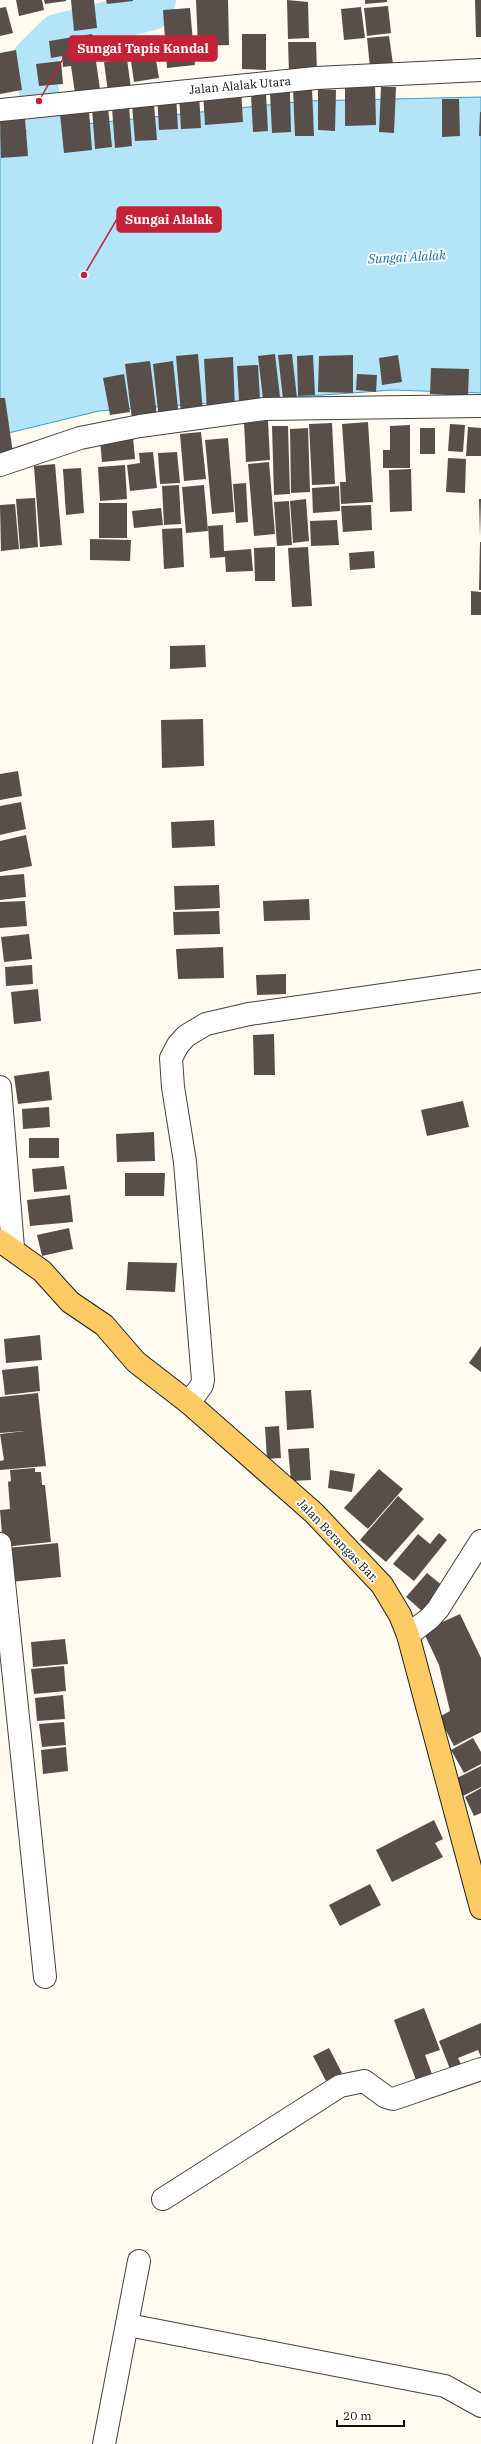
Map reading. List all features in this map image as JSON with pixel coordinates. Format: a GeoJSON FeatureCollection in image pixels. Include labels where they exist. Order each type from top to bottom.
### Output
{"type":"FeatureCollection","features":[{"type":"Feature","properties":{"kind":"main road","name":"Jalan Berangas Bar."},"geometry":{"type":"LineString","coordinates":[[6,1244],[42,1271],[70,1302],[104,1324],[136,1362],[189,1402],[314,1513],[358,1557],[390,1597],[408,1635],[481,1908]]}},
{"type":"Feature","properties":{"kind":"street","name":"Jalan Alalak Utara"},"geometry":{"type":"LineString","coordinates":[[0,110],[316,78],[481,70]]}},
{"type":"Feature","properties":{"kind":"street"},"geometry":{"type":"LineString","coordinates":[[0,466],[80,438],[140,426],[264,409],[481,406]]}},
{"type":"Feature","properties":{"kind":"street"},"geometry":{"type":"LineString","coordinates":[[189,1402],[198,1391],[203,1380],[185,1162],[173,1087],[171,1058],[178,1045],[186,1036],[206,1024],[241,1016],[481,981]]}},
{"type":"Feature","properties":{"kind":"street"},"geometry":{"type":"LineString","coordinates":[[0,1087],[6,1244]]}},
{"type":"Feature","properties":{"kind":"street"},"geometry":{"type":"LineString","coordinates":[[408,1635],[430,1618],[438,1608],[481,1541]]}},
{"type":"Feature","properties":{"kind":"street"},"geometry":{"type":"LineString","coordinates":[[0,1544],[46,1977]]}},
{"type":"Feature","properties":{"kind":"street"},"geometry":{"type":"LineString","coordinates":[[163,2199],[340,2086],[364,2080],[386,2097],[393,2099],[481,2069]]}},
{"type":"Feature","properties":{"kind":"street"},"geometry":{"type":"LineString","coordinates":[[104,2444],[128,2325],[139,2260]]}},
{"type":"Feature","properties":{"kind":"street"},"geometry":{"type":"LineString","coordinates":[[128,2325],[445,2386],[481,2406]]}},
{"type":"Feature","properties":{"kind":"water"},"geometry":{"type":"Polygon","coordinates":[[[481,97],[481,393],[393,390],[99,411],[0,435],[0,133],[306,101],[481,97]]]}},
{"type":"Feature","properties":{"kind":"building"},"geometry":{"type":"Polygon","coordinates":[[[16,0],[42,0],[44,10],[19,16],[16,0]]]}},
{"type":"Feature","properties":{"kind":"building"},"geometry":{"type":"Polygon","coordinates":[[[44,0],[66,0],[66,1],[45,4],[44,0]]]}},
{"type":"Feature","properties":{"kind":"building"},"geometry":{"type":"Polygon","coordinates":[[[71,0],[94,0],[97,28],[74,31],[71,0]]]}},
{"type":"Feature","properties":{"kind":"building"},"geometry":{"type":"Polygon","coordinates":[[[106,0],[133,0],[133,1],[107,4],[106,0]]]}},
{"type":"Feature","properties":{"kind":"building"},"geometry":{"type":"Polygon","coordinates":[[[196,0],[228,0],[229,45],[198,46],[196,0]]]}},
{"type":"Feature","properties":{"kind":"building"},"geometry":{"type":"Polygon","coordinates":[[[287,0],[308,2],[309,38],[288,39],[287,0]]]}},
{"type":"Feature","properties":{"kind":"building"},"geometry":{"type":"Polygon","coordinates":[[[365,0],[387,0],[387,2],[365,4],[365,0]]]}},
{"type":"Feature","properties":{"kind":"building"},"geometry":{"type":"Polygon","coordinates":[[[475,0],[481,0],[481,37],[476,37],[475,0]]]}},
{"type":"Feature","properties":{"kind":"building"},"geometry":{"type":"Polygon","coordinates":[[[388,6],[391,33],[367,36],[364,8],[388,6]]]}},
{"type":"Feature","properties":{"kind":"building"},"geometry":{"type":"Polygon","coordinates":[[[6,7],[13,33],[0,36],[0,8],[6,7]]]}},
{"type":"Feature","properties":{"kind":"building"},"geometry":{"type":"Polygon","coordinates":[[[361,7],[365,38],[344,40],[341,9],[361,7]]]}},
{"type":"Feature","properties":{"kind":"building"},"geometry":{"type":"Polygon","coordinates":[[[190,8],[195,65],[167,68],[163,10],[190,8]]]}},
{"type":"Feature","properties":{"kind":"building"},"geometry":{"type":"Polygon","coordinates":[[[92,34],[100,89],[75,93],[71,66],[63,67],[62,56],[51,58],[49,41],[92,34]]]}},
{"type":"Feature","properties":{"kind":"building"},"geometry":{"type":"Polygon","coordinates":[[[242,34],[266,34],[266,70],[242,69],[242,34]]]}},
{"type":"Feature","properties":{"kind":"building"},"geometry":{"type":"Polygon","coordinates":[[[152,36],[159,78],[134,82],[128,40],[152,36]]]}},
{"type":"Feature","properties":{"kind":"building"},"geometry":{"type":"Polygon","coordinates":[[[389,36],[393,64],[370,67],[367,38],[389,36]]]}},
{"type":"Feature","properties":{"kind":"building"},"geometry":{"type":"Polygon","coordinates":[[[288,42],[316,42],[317,72],[289,73],[288,42]]]}},
{"type":"Feature","properties":{"kind":"building"},"geometry":{"type":"Polygon","coordinates":[[[16,50],[22,90],[0,94],[0,53],[16,50]]]}},
{"type":"Feature","properties":{"kind":"building"},"geometry":{"type":"Polygon","coordinates":[[[127,59],[131,89],[108,92],[104,62],[127,59]]]}},
{"type":"Feature","properties":{"kind":"building"},"geometry":{"type":"Polygon","coordinates":[[[61,61],[63,84],[39,86],[36,64],[61,61]]]}},
{"type":"Feature","properties":{"kind":"building"},"geometry":{"type":"Polygon","coordinates":[[[375,84],[376,125],[345,126],[345,85],[375,84]]]}},
{"type":"Feature","properties":{"kind":"building"},"geometry":{"type":"Polygon","coordinates":[[[381,87],[396,87],[394,133],[379,132],[381,87]]]}},
{"type":"Feature","properties":{"kind":"building"},"geometry":{"type":"Polygon","coordinates":[[[312,88],[314,136],[295,136],[293,89],[312,88]]]}},
{"type":"Feature","properties":{"kind":"building"},"geometry":{"type":"Polygon","coordinates":[[[241,89],[243,122],[205,125],[203,92],[241,89]]]}},
{"type":"Feature","properties":{"kind":"building"},"geometry":{"type":"Polygon","coordinates":[[[318,89],[336,90],[335,131],[318,130],[318,89]]]}},
{"type":"Feature","properties":{"kind":"building"},"geometry":{"type":"Polygon","coordinates":[[[290,92],[291,132],[272,133],[270,93],[290,92]]]}},
{"type":"Feature","properties":{"kind":"building"},"geometry":{"type":"Polygon","coordinates":[[[176,94],[178,129],[159,130],[157,95],[176,94]]]}},
{"type":"Feature","properties":{"kind":"building"},"geometry":{"type":"Polygon","coordinates":[[[199,94],[201,128],[181,129],[179,95],[199,94]]]}},
{"type":"Feature","properties":{"kind":"building"},"geometry":{"type":"Polygon","coordinates":[[[266,94],[268,131],[253,132],[251,95],[266,94]]]}},
{"type":"Feature","properties":{"kind":"building"},"geometry":{"type":"Polygon","coordinates":[[[442,99],[459,99],[460,136],[442,137],[442,99]]]}},
{"type":"Feature","properties":{"kind":"building"},"geometry":{"type":"Polygon","coordinates":[[[154,104],[157,140],[135,141],[132,105],[154,104]]]}},
{"type":"Feature","properties":{"kind":"building"},"geometry":{"type":"Polygon","coordinates":[[[129,106],[132,146],[115,148],[112,108],[129,106]]]}},
{"type":"Feature","properties":{"kind":"building"},"geometry":{"type":"Polygon","coordinates":[[[108,107],[112,147],[95,149],[92,108],[108,107]]]}},
{"type":"Feature","properties":{"kind":"building"},"geometry":{"type":"Polygon","coordinates":[[[89,111],[92,150],[64,153],[60,114],[89,111]]]}},
{"type":"Feature","properties":{"kind":"building"},"geometry":{"type":"Polygon","coordinates":[[[480,112],[481,136],[479,136],[480,112]]]}},
{"type":"Feature","properties":{"kind":"building"},"geometry":{"type":"Polygon","coordinates":[[[25,118],[28,156],[1,158],[0,121],[25,118]]]}},
{"type":"Feature","properties":{"kind":"building"},"geometry":{"type":"Polygon","coordinates":[[[198,354],[203,412],[181,414],[176,356],[198,354]]]}},
{"type":"Feature","properties":{"kind":"building"},"geometry":{"type":"Polygon","coordinates":[[[275,354],[280,397],[263,399],[258,356],[275,354]]]}},
{"type":"Feature","properties":{"kind":"building"},"geometry":{"type":"Polygon","coordinates":[[[292,354],[297,398],[283,399],[278,355],[292,354]]]}},
{"type":"Feature","properties":{"kind":"building"},"geometry":{"type":"Polygon","coordinates":[[[313,355],[315,395],[298,396],[297,356],[313,355]]]}},
{"type":"Feature","properties":{"kind":"building"},"geometry":{"type":"Polygon","coordinates":[[[353,355],[353,393],[318,392],[319,356],[353,355]]]}},
{"type":"Feature","properties":{"kind":"building"},"geometry":{"type":"Polygon","coordinates":[[[398,355],[402,382],[382,385],[379,358],[398,355]]]}},
{"type":"Feature","properties":{"kind":"building"},"geometry":{"type":"Polygon","coordinates":[[[233,357],[235,410],[207,412],[204,359],[233,357]]]}},
{"type":"Feature","properties":{"kind":"building"},"geometry":{"type":"Polygon","coordinates":[[[150,361],[157,416],[132,419],[125,364],[150,361]]]}},
{"type":"Feature","properties":{"kind":"building"},"geometry":{"type":"Polygon","coordinates":[[[173,361],[179,418],[159,420],[153,364],[173,361]]]}},
{"type":"Feature","properties":{"kind":"building"},"geometry":{"type":"Polygon","coordinates":[[[258,365],[260,400],[239,401],[237,366],[258,365]]]}},
{"type":"Feature","properties":{"kind":"building"},"geometry":{"type":"Polygon","coordinates":[[[431,368],[469,369],[468,396],[430,394],[431,368]]]}},
{"type":"Feature","properties":{"kind":"building"},"geometry":{"type":"Polygon","coordinates":[[[124,374],[130,412],[110,415],[103,378],[124,374]]]}},
{"type":"Feature","properties":{"kind":"building"},"geometry":{"type":"Polygon","coordinates":[[[357,374],[377,375],[376,392],[356,390],[357,374]]]}},
{"type":"Feature","properties":{"kind":"building"},"geometry":{"type":"Polygon","coordinates":[[[0,398],[5,398],[13,453],[0,455],[0,398]]]}},
{"type":"Feature","properties":{"kind":"building"},"geometry":{"type":"Polygon","coordinates":[[[268,421],[270,460],[246,462],[244,422],[268,421]]]}},
{"type":"Feature","properties":{"kind":"building"},"geometry":{"type":"Polygon","coordinates":[[[368,422],[373,502],[341,504],[340,482],[346,482],[342,424],[368,422]]]}},
{"type":"Feature","properties":{"kind":"building"},"geometry":{"type":"Polygon","coordinates":[[[332,423],[335,484],[312,485],[309,424],[332,423]]]}},
{"type":"Feature","properties":{"kind":"building"},"geometry":{"type":"Polygon","coordinates":[[[450,424],[465,425],[463,452],[448,451],[450,424]]]}},
{"type":"Feature","properties":{"kind":"building"},"geometry":{"type":"Polygon","coordinates":[[[410,425],[410,468],[383,468],[383,450],[390,450],[390,426],[410,425]]]}},
{"type":"Feature","properties":{"kind":"building"},"geometry":{"type":"Polygon","coordinates":[[[272,426],[288,426],[290,494],[274,495],[272,426]]]}},
{"type":"Feature","properties":{"kind":"building"},"geometry":{"type":"Polygon","coordinates":[[[468,427],[481,428],[481,456],[466,456],[468,427]]]}},
{"type":"Feature","properties":{"kind":"building"},"geometry":{"type":"Polygon","coordinates":[[[308,428],[310,492],[291,493],[290,429],[308,428]]]}},
{"type":"Feature","properties":{"kind":"building"},"geometry":{"type":"Polygon","coordinates":[[[420,428],[435,428],[435,454],[420,454],[420,428]]]}},
{"type":"Feature","properties":{"kind":"building"},"geometry":{"type":"Polygon","coordinates":[[[201,432],[206,479],[184,481],[180,434],[201,432]]]}},
{"type":"Feature","properties":{"kind":"building"},"geometry":{"type":"Polygon","coordinates":[[[133,437],[135,459],[102,462],[100,440],[133,437]]]}},
{"type":"Feature","properties":{"kind":"building"},"geometry":{"type":"Polygon","coordinates":[[[228,438],[234,512],[212,514],[205,440],[228,438]]]}},
{"type":"Feature","properties":{"kind":"building"},"geometry":{"type":"Polygon","coordinates":[[[153,452],[157,488],[130,491],[127,465],[140,463],[139,453],[153,452]]]}},
{"type":"Feature","properties":{"kind":"building"},"geometry":{"type":"Polygon","coordinates":[[[177,452],[180,483],[160,484],[158,453],[177,452]]]}},
{"type":"Feature","properties":{"kind":"building"},"geometry":{"type":"Polygon","coordinates":[[[448,458],[466,459],[465,493],[446,492],[448,458]]]}},
{"type":"Feature","properties":{"kind":"building"},"geometry":{"type":"Polygon","coordinates":[[[269,462],[275,534],[254,536],[248,464],[269,462]]]}},
{"type":"Feature","properties":{"kind":"building"},"geometry":{"type":"Polygon","coordinates":[[[55,464],[62,545],[40,547],[34,466],[55,464]]]}},
{"type":"Feature","properties":{"kind":"building"},"geometry":{"type":"Polygon","coordinates":[[[125,465],[127,499],[100,501],[98,467],[125,465]]]}},
{"type":"Feature","properties":{"kind":"building"},"geometry":{"type":"Polygon","coordinates":[[[81,468],[84,513],[66,515],[63,469],[81,468]]]}},
{"type":"Feature","properties":{"kind":"building"},"geometry":{"type":"Polygon","coordinates":[[[411,469],[412,511],[390,512],[389,470],[411,469]]]}},
{"type":"Feature","properties":{"kind":"building"},"geometry":{"type":"Polygon","coordinates":[[[246,483],[248,522],[236,523],[233,484],[246,483]]]}},
{"type":"Feature","properties":{"kind":"building"},"geometry":{"type":"Polygon","coordinates":[[[179,485],[181,524],[164,525],[162,486],[179,485]]]}},
{"type":"Feature","properties":{"kind":"building"},"geometry":{"type":"Polygon","coordinates":[[[204,485],[208,531],[186,533],[182,487],[204,485]]]}},
{"type":"Feature","properties":{"kind":"building"},"geometry":{"type":"Polygon","coordinates":[[[339,486],[340,511],[313,513],[312,488],[339,486]]]}},
{"type":"Feature","properties":{"kind":"building"},"geometry":{"type":"Polygon","coordinates":[[[35,498],[38,547],[20,549],[16,499],[35,498]]]}},
{"type":"Feature","properties":{"kind":"building"},"geometry":{"type":"Polygon","coordinates":[[[306,499],[309,541],[293,543],[290,501],[306,499]]]}},
{"type":"Feature","properties":{"kind":"building"},"geometry":{"type":"Polygon","coordinates":[[[479,499],[481,499],[480,537],[479,499]]]}},
{"type":"Feature","properties":{"kind":"building"},"geometry":{"type":"Polygon","coordinates":[[[289,501],[292,545],[277,546],[274,502],[289,501]]]}},
{"type":"Feature","properties":{"kind":"building"},"geometry":{"type":"Polygon","coordinates":[[[99,503],[127,503],[127,538],[99,538],[99,503]]]}},
{"type":"Feature","properties":{"kind":"building"},"geometry":{"type":"Polygon","coordinates":[[[15,504],[19,549],[1,551],[0,505],[15,504]]]}},
{"type":"Feature","properties":{"kind":"building"},"geometry":{"type":"Polygon","coordinates":[[[371,505],[372,530],[343,532],[341,506],[371,505]]]}},
{"type":"Feature","properties":{"kind":"building"},"geometry":{"type":"Polygon","coordinates":[[[161,508],[163,525],[134,528],[132,511],[161,508]]]}},
{"type":"Feature","properties":{"kind":"building"},"geometry":{"type":"Polygon","coordinates":[[[337,520],[339,545],[311,546],[310,521],[337,520]]]}},
{"type":"Feature","properties":{"kind":"building"},"geometry":{"type":"Polygon","coordinates":[[[223,525],[224,551],[251,549],[253,571],[226,572],[225,557],[210,558],[208,526],[223,525]]]}},
{"type":"Feature","properties":{"kind":"building"},"geometry":{"type":"Polygon","coordinates":[[[182,528],[184,567],[164,569],[162,529],[182,528]]]}},
{"type":"Feature","properties":{"kind":"building"},"geometry":{"type":"Polygon","coordinates":[[[90,539],[131,540],[130,561],[90,560],[90,539]]]}},
{"type":"Feature","properties":{"kind":"building"},"geometry":{"type":"Polygon","coordinates":[[[480,542],[481,590],[479,590],[480,542]]]}},
{"type":"Feature","properties":{"kind":"building"},"geometry":{"type":"Polygon","coordinates":[[[275,547],[275,581],[255,581],[254,548],[275,547]]]}},
{"type":"Feature","properties":{"kind":"building"},"geometry":{"type":"Polygon","coordinates":[[[308,547],[312,606],[292,607],[288,548],[308,547]]]}},
{"type":"Feature","properties":{"kind":"building"},"geometry":{"type":"Polygon","coordinates":[[[374,551],[375,568],[350,570],[349,553],[374,551]]]}},
{"type":"Feature","properties":{"kind":"building"},"geometry":{"type":"Polygon","coordinates":[[[471,591],[481,592],[481,615],[471,615],[471,591]]]}},
{"type":"Feature","properties":{"kind":"building"},"geometry":{"type":"Polygon","coordinates":[[[205,645],[206,667],[170,669],[170,646],[205,645]]]}},
{"type":"Feature","properties":{"kind":"building"},"geometry":{"type":"Polygon","coordinates":[[[203,719],[204,766],[162,768],[161,720],[203,719]]]}},
{"type":"Feature","properties":{"kind":"building"},"geometry":{"type":"Polygon","coordinates":[[[18,771],[22,796],[0,800],[0,774],[18,771]]]}},
{"type":"Feature","properties":{"kind":"building"},"geometry":{"type":"Polygon","coordinates":[[[21,802],[26,829],[0,835],[0,806],[21,802]]]}},
{"type":"Feature","properties":{"kind":"building"},"geometry":{"type":"Polygon","coordinates":[[[214,820],[215,846],[172,848],[171,822],[214,820]]]}},
{"type":"Feature","properties":{"kind":"building"},"geometry":{"type":"Polygon","coordinates":[[[26,835],[32,866],[0,872],[0,841],[26,835]]]}},
{"type":"Feature","properties":{"kind":"building"},"geometry":{"type":"Polygon","coordinates":[[[24,874],[26,897],[0,900],[0,876],[24,874]]]}},
{"type":"Feature","properties":{"kind":"building"},"geometry":{"type":"Polygon","coordinates":[[[219,885],[220,908],[175,910],[174,886],[219,885]]]}},
{"type":"Feature","properties":{"kind":"building"},"geometry":{"type":"Polygon","coordinates":[[[309,899],[310,920],[264,921],[263,901],[309,899]]]}},
{"type":"Feature","properties":{"kind":"building"},"geometry":{"type":"Polygon","coordinates":[[[25,901],[27,926],[0,928],[0,902],[25,901]]]}},
{"type":"Feature","properties":{"kind":"building"},"geometry":{"type":"Polygon","coordinates":[[[219,911],[220,934],[174,935],[173,912],[219,911]]]}},
{"type":"Feature","properties":{"kind":"building"},"geometry":{"type":"Polygon","coordinates":[[[29,934],[32,959],[4,962],[1,937],[29,934]]]}},
{"type":"Feature","properties":{"kind":"building"},"geometry":{"type":"Polygon","coordinates":[[[223,947],[224,978],[178,979],[176,949],[223,947]]]}},
{"type":"Feature","properties":{"kind":"building"},"geometry":{"type":"Polygon","coordinates":[[[32,965],[33,984],[6,986],[5,967],[32,965]]]}},
{"type":"Feature","properties":{"kind":"building"},"geometry":{"type":"Polygon","coordinates":[[[286,974],[286,994],[257,995],[256,975],[286,974]]]}},
{"type":"Feature","properties":{"kind":"building"},"geometry":{"type":"Polygon","coordinates":[[[38,989],[41,1021],[14,1024],[11,992],[38,989]]]}},
{"type":"Feature","properties":{"kind":"building"},"geometry":{"type":"Polygon","coordinates":[[[274,1034],[275,1075],[254,1075],[253,1035],[274,1034]]]}},
{"type":"Feature","properties":{"kind":"building"},"geometry":{"type":"Polygon","coordinates":[[[49,1071],[52,1100],[18,1104],[14,1076],[49,1071]]]}},
{"type":"Feature","properties":{"kind":"building"},"geometry":{"type":"Polygon","coordinates":[[[463,1101],[469,1127],[427,1136],[421,1110],[463,1101]]]}},
{"type":"Feature","properties":{"kind":"building"},"geometry":{"type":"Polygon","coordinates":[[[49,1107],[50,1127],[23,1129],[22,1109],[49,1107]]]}},
{"type":"Feature","properties":{"kind":"building"},"geometry":{"type":"Polygon","coordinates":[[[154,1132],[155,1161],[117,1162],[116,1134],[154,1132]]]}},
{"type":"Feature","properties":{"kind":"building"},"geometry":{"type":"Polygon","coordinates":[[[29,1138],[59,1138],[59,1158],[29,1158],[29,1138]]]}},
{"type":"Feature","properties":{"kind":"building"},"geometry":{"type":"Polygon","coordinates":[[[64,1166],[67,1189],[34,1192],[32,1169],[64,1166]]]}},
{"type":"Feature","properties":{"kind":"building"},"geometry":{"type":"Polygon","coordinates":[[[125,1173],[165,1173],[164,1196],[125,1196],[125,1173]]]}},
{"type":"Feature","properties":{"kind":"building"},"geometry":{"type":"Polygon","coordinates":[[[70,1195],[73,1222],[30,1226],[27,1200],[70,1195]]]}},
{"type":"Feature","properties":{"kind":"building"},"geometry":{"type":"Polygon","coordinates":[[[69,1228],[73,1249],[42,1256],[37,1235],[69,1228]]]}},
{"type":"Feature","properties":{"kind":"building"},"geometry":{"type":"Polygon","coordinates":[[[128,1262],[177,1263],[175,1292],[126,1290],[128,1262]]]}},
{"type":"Feature","properties":{"kind":"building"},"geometry":{"type":"Polygon","coordinates":[[[40,1335],[42,1360],[6,1363],[4,1339],[40,1335]]]}},
{"type":"Feature","properties":{"kind":"building"},"geometry":{"type":"Polygon","coordinates":[[[481,1346],[481,1372],[469,1363],[481,1346]]]}},
{"type":"Feature","properties":{"kind":"building"},"geometry":{"type":"Polygon","coordinates":[[[38,1366],[40,1391],[5,1395],[2,1370],[38,1366]]]}},
{"type":"Feature","properties":{"kind":"building"},"geometry":{"type":"Polygon","coordinates":[[[311,1390],[314,1428],[287,1430],[285,1391],[311,1390]]]}},
{"type":"Feature","properties":{"kind":"building"},"geometry":{"type":"Polygon","coordinates":[[[38,1393],[46,1466],[0,1470],[0,1461],[4,1460],[0,1434],[25,1431],[0,1433],[0,1397],[38,1393]]]}},
{"type":"Feature","properties":{"kind":"building"},"geometry":{"type":"Polygon","coordinates":[[[279,1426],[281,1458],[267,1459],[265,1427],[279,1426]]]}},
{"type":"Feature","properties":{"kind":"building"},"geometry":{"type":"Polygon","coordinates":[[[309,1448],[311,1480],[291,1481],[288,1449],[309,1448]]]}},
{"type":"Feature","properties":{"kind":"building"},"geometry":{"type":"Polygon","coordinates":[[[35,1468],[35,1472],[41,1472],[42,1485],[45,1485],[51,1542],[3,1547],[0,1510],[32,1507],[10,1509],[8,1482],[11,1481],[10,1470],[35,1468]]]}},
{"type":"Feature","properties":{"kind":"building"},"geometry":{"type":"Polygon","coordinates":[[[379,1469],[403,1489],[368,1529],[344,1508],[379,1469]]]}},
{"type":"Feature","properties":{"kind":"building"},"geometry":{"type":"Polygon","coordinates":[[[330,1470],[355,1474],[352,1492],[328,1488],[330,1470]]]}},
{"type":"Feature","properties":{"kind":"building"},"geometry":{"type":"Polygon","coordinates":[[[398,1496],[424,1519],[386,1562],[360,1540],[398,1496]]]}},
{"type":"Feature","properties":{"kind":"building"},"geometry":{"type":"Polygon","coordinates":[[[439,1533],[447,1540],[414,1581],[393,1564],[418,1534],[430,1544],[439,1533]]]}},
{"type":"Feature","properties":{"kind":"building"},"geometry":{"type":"Polygon","coordinates":[[[58,1543],[61,1577],[10,1582],[7,1548],[58,1543]]]}},
{"type":"Feature","properties":{"kind":"building"},"geometry":{"type":"Polygon","coordinates":[[[427,1573],[443,1586],[422,1611],[406,1597],[427,1573]]]}},
{"type":"Feature","properties":{"kind":"building"},"geometry":{"type":"Polygon","coordinates":[[[460,1614],[481,1658],[481,1732],[454,1746],[439,1717],[450,1711],[439,1665],[423,1631],[460,1614]]]}},
{"type":"Feature","properties":{"kind":"building"},"geometry":{"type":"Polygon","coordinates":[[[65,1639],[68,1664],[33,1667],[31,1642],[65,1639]]]}},
{"type":"Feature","properties":{"kind":"building"},"geometry":{"type":"Polygon","coordinates":[[[64,1666],[66,1691],[34,1694],[31,1669],[64,1666]]]}},
{"type":"Feature","properties":{"kind":"building"},"geometry":{"type":"Polygon","coordinates":[[[63,1695],[65,1719],[37,1721],[35,1698],[63,1695]]]}},
{"type":"Feature","properties":{"kind":"building"},"geometry":{"type":"Polygon","coordinates":[[[64,1722],[66,1745],[42,1747],[39,1724],[64,1722]]]}},
{"type":"Feature","properties":{"kind":"building"},"geometry":{"type":"Polygon","coordinates":[[[473,1738],[481,1752],[481,1764],[464,1773],[451,1750],[473,1738]]]}},
{"type":"Feature","properties":{"kind":"building"},"geometry":{"type":"Polygon","coordinates":[[[66,1747],[68,1771],[43,1774],[41,1750],[66,1747]]]}},
{"type":"Feature","properties":{"kind":"building"},"geometry":{"type":"Polygon","coordinates":[[[481,1766],[481,1787],[463,1796],[455,1779],[481,1766]]]}},
{"type":"Feature","properties":{"kind":"building"},"geometry":{"type":"Polygon","coordinates":[[[481,1788],[481,1813],[474,1816],[465,1797],[481,1788]]]}},
{"type":"Feature","properties":{"kind":"building"},"geometry":{"type":"Polygon","coordinates":[[[434,1820],[443,1839],[435,1843],[443,1857],[392,1882],[376,1850],[434,1820]]]}},
{"type":"Feature","properties":{"kind":"building"},"geometry":{"type":"Polygon","coordinates":[[[370,1884],[381,1905],[340,1926],[329,1905],[370,1884]]]}},
{"type":"Feature","properties":{"kind":"building"},"geometry":{"type":"Polygon","coordinates":[[[424,2008],[440,2050],[425,2055],[432,2074],[416,2080],[394,2020],[424,2008]]]}},
{"type":"Feature","properties":{"kind":"building"},"geometry":{"type":"Polygon","coordinates":[[[481,2023],[481,2057],[478,2050],[458,2058],[461,2064],[450,2069],[439,2041],[481,2023]]]}},
{"type":"Feature","properties":{"kind":"building"},"geometry":{"type":"Polygon","coordinates":[[[329,2048],[342,2073],[326,2081],[313,2056],[329,2048]]]}},
{"type":"Feature","properties":{"kind":"waterway"},"geometry":{"type":"LineString","coordinates":[[58,181],[32,59],[57,34],[152,10],[156,0]]}},
{"type":"Feature","properties":{"kind":"place","name":"Sungai Tapis Kandal"},"geometry":{"type":"Point","coordinates":[39,101]}},
{"type":"Feature","properties":{"kind":"place","name":"Sungai Alalak"},"geometry":{"type":"Point","coordinates":[84,275]}}]}
